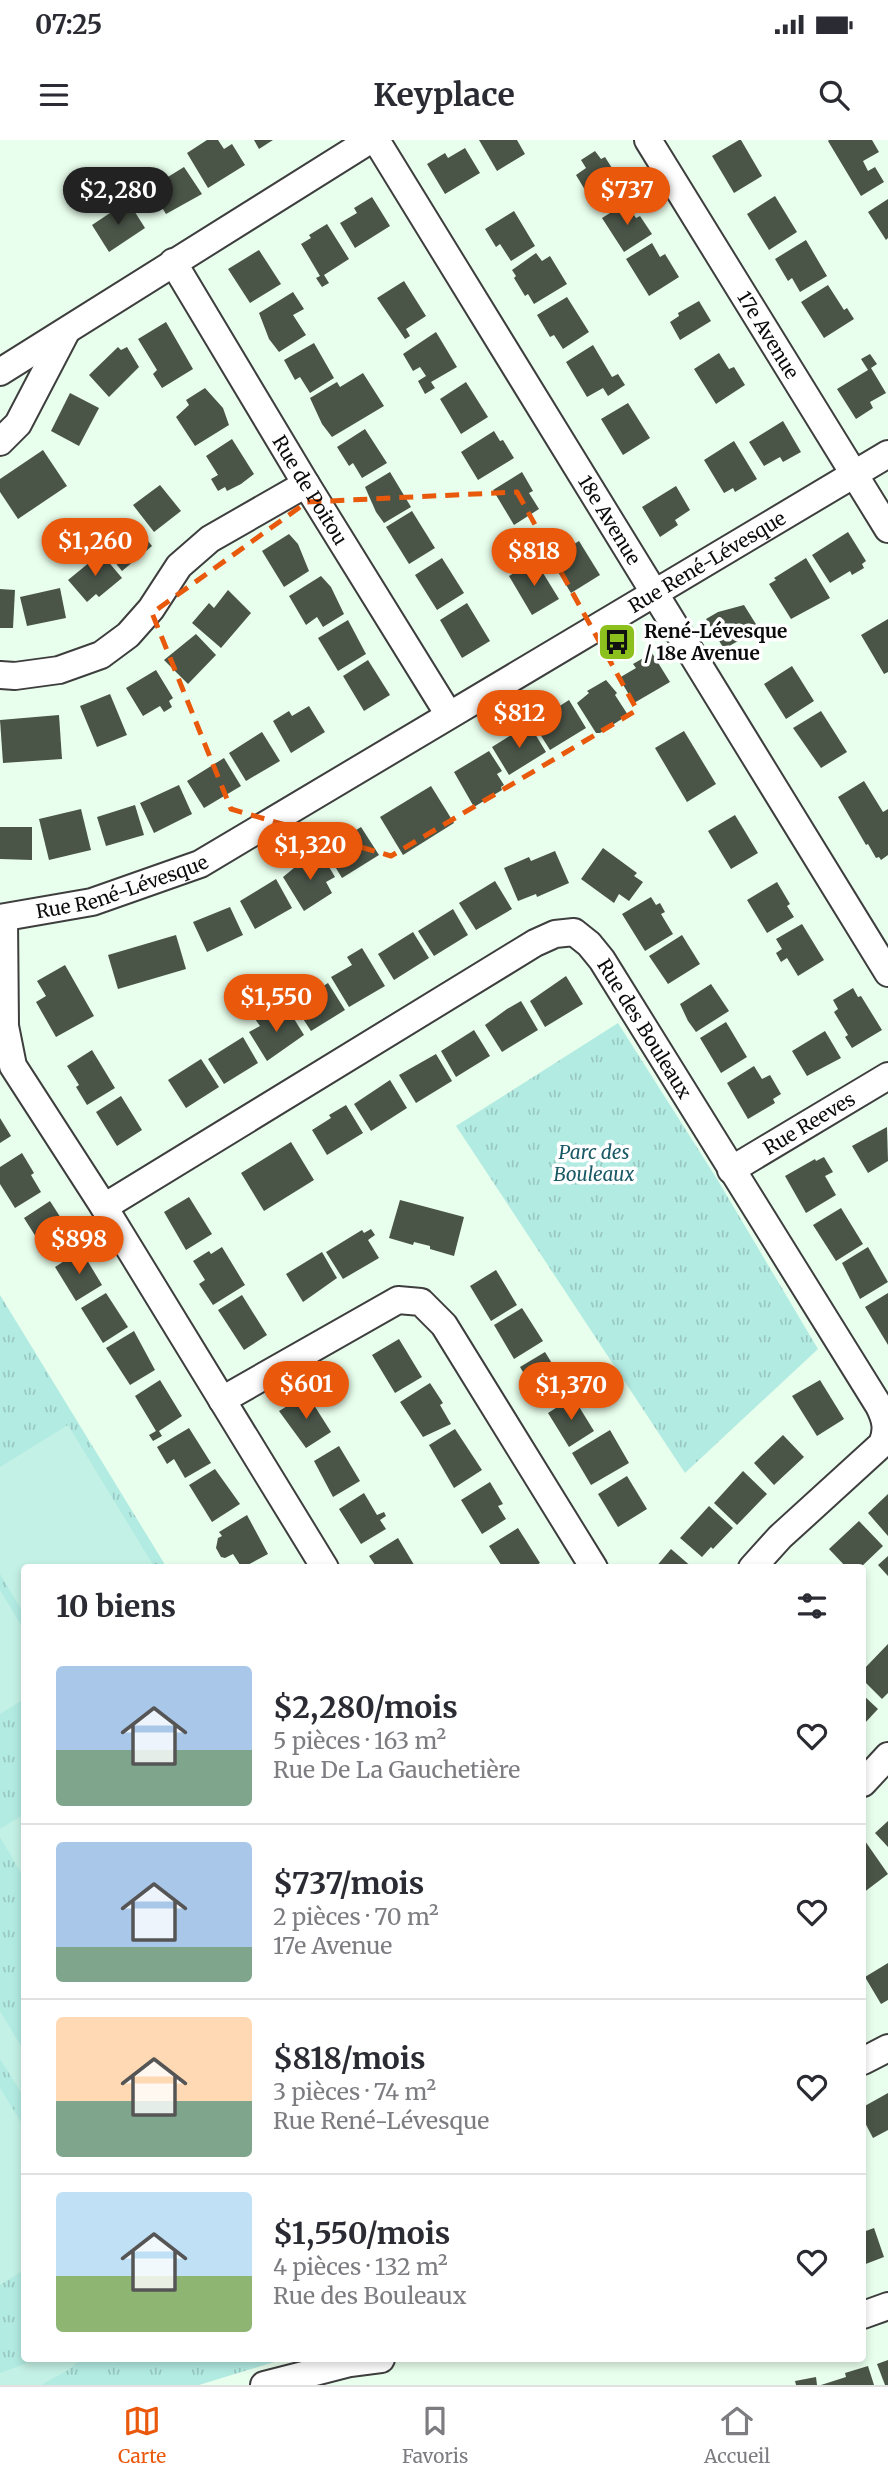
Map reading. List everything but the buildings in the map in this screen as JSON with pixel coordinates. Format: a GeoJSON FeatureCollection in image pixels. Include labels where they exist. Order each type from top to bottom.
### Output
{"type":"FeatureCollection","features":[{"type":"Feature","properties":{"kind":"street"},"geometry":{"type":"LineString","coordinates":[[0,372],[370,140]]}},
{"type":"Feature","properties":{"kind":"street","name":"18e Avenue"},"geometry":{"type":"LineString","coordinates":[[376,140],[888,973]]}},
{"type":"Feature","properties":{"kind":"street","name":"17e Avenue"},"geometry":{"type":"LineString","coordinates":[[648,140],[888,529]]}},
{"type":"Feature","properties":{"kind":"street","name":"Rue de Poitou"},"geometry":{"type":"LineString","coordinates":[[173,262],[449,715]]}},
{"type":"Feature","properties":{"kind":"street"},"geometry":{"type":"LineString","coordinates":[[0,442],[18,424],[65,332]]}},
{"type":"Feature","properties":{"kind":"street","name":"Rue René-Lévesque"},"geometry":{"type":"LineString","coordinates":[[2,919],[92,902],[200,864],[888,454]]}},
{"type":"Feature","properties":{"kind":"street"},"geometry":{"type":"LineString","coordinates":[[0,675],[15,676],[60,670],[101,654],[128,635],[151,609],[179,566],[210,539],[306,484]]}},
{"type":"Feature","properties":{"kind":"street"},"geometry":{"type":"LineString","coordinates":[[2,919],[5,1026],[13,1066],[104,1207],[323,1564]]}},
{"type":"Feature","properties":{"kind":"street","name":"Rue des Bouleaux"},"geometry":{"type":"LineString","coordinates":[[104,1207],[535,943],[555,934],[574,932],[589,944],[601,960],[886,1420],[887,1433],[873,1454],[780,1537],[756,1564]]}},
{"type":"Feature","properties":{"kind":"street","name":"Rue Reeves"},"geometry":{"type":"LineString","coordinates":[[731,1170],[888,1076]]}},
{"type":"Feature","properties":{"kind":"street"},"geometry":{"type":"LineString","coordinates":[[222,1400],[398,1300],[421,1302],[444,1325],[592,1564]]}},
{"type":"Feature","properties":{"kind":"street"},"geometry":{"type":"LineString","coordinates":[[866,1780],[888,1756]]}},
{"type":"Feature","properties":{"kind":"street"},"geometry":{"type":"LineString","coordinates":[[866,2059],[888,2048]]}},
{"type":"Feature","properties":{"kind":"street"},"geometry":{"type":"LineString","coordinates":[[866,2314],[888,2306]]}},
{"type":"Feature","properties":{"kind":"street"},"geometry":{"type":"LineString","coordinates":[[264,2385],[350,2362]]}},
{"type":"Feature","properties":{"kind":"highlighted area"},"geometry":{"type":"Polygon","coordinates":[[[517,492],[637,710],[391,856],[231,809],[152,613],[307,502],[517,492]]]}},
{"type":"Feature","properties":{"kind":"green space","name":"Parc des Bouleaux"},"geometry":{"type":"Polygon","coordinates":[[[618,1023],[717,1179],[818,1349],[685,1473],[456,1126],[618,1023]]]}},
{"type":"Feature","properties":{"kind":"green space"},"geometry":{"type":"Polygon","coordinates":[[[0,1295],[165,1564],[21,1564],[21,2362],[274,2362],[199,2385],[0,2385],[0,1295]]]}},
{"type":"Feature","properties":{"kind":"shaded area"},"geometry":{"type":"Polygon","coordinates":[[[68,1425],[153,1564],[21,1564],[21,1609],[0,1574],[0,1467],[68,1425]]]}},
{"type":"Feature","properties":{"kind":"shaded area"},"geometry":{"type":"Polygon","coordinates":[[[0,1590],[21,1625],[21,1701],[0,1714],[0,1590]]]}},
{"type":"Feature","properties":{"kind":"shaded area"},"geometry":{"type":"Polygon","coordinates":[[[21,1816],[21,1873],[0,1837],[0,1829],[21,1816]]]}},
{"type":"Feature","properties":{"kind":"shaded area"},"geometry":{"type":"Polygon","coordinates":[[[0,2011],[21,2046],[21,2092],[0,2059],[0,2011]]]}},
{"type":"Feature","properties":{"kind":"shaded area"},"geometry":{"type":"Polygon","coordinates":[[[0,2088],[21,2122],[21,2272],[0,2285],[0,2088]]]}},
{"type":"Feature","properties":{"kind":"shaded area"},"geometry":{"type":"Polygon","coordinates":[[[30,2362],[77,2362],[70,2369],[41,2385],[0,2385],[0,2373],[30,2362]]]}},
{"type":"Feature","properties":{"kind":"place","name":"René-Lévesque / 18e Avenue"},"geometry":{"type":"Point","coordinates":[617,642]}}]}
